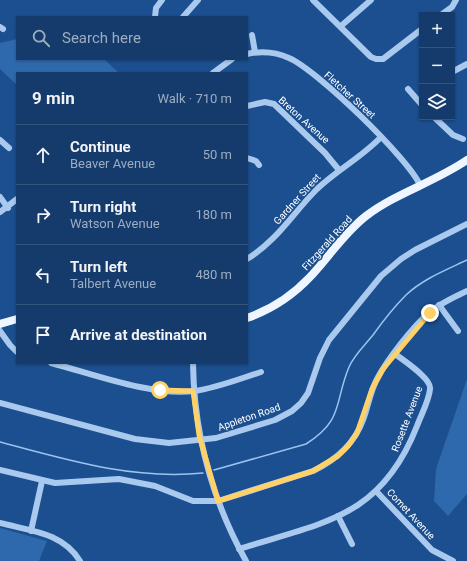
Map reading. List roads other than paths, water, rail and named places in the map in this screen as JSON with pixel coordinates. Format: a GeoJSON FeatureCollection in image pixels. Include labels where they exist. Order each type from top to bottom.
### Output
{"type":"FeatureCollection","features":[{"type":"Feature","properties":{"kind":"main road","name":"Fitzgerald Road"},"geometry":{"type":"LineString","coordinates":[[248,318],[266,310],[296,289],[310,277],[345,236],[364,217],[377,208],[467,160]]}},
{"type":"Feature","properties":{"kind":"main road"},"geometry":{"type":"LineString","coordinates":[[0,324],[16,319]]}},
{"type":"Feature","properties":{"kind":"street"},"geometry":{"type":"LineString","coordinates":[[156,16],[156,8],[162,0]]}},
{"type":"Feature","properties":{"kind":"street"},"geometry":{"type":"LineString","coordinates":[[184,16],[198,0]]}},
{"type":"Feature","properties":{"kind":"street"},"geometry":{"type":"LineString","coordinates":[[314,0],[371,57],[381,59],[419,31]]}},
{"type":"Feature","properties":{"kind":"street"},"geometry":{"type":"LineString","coordinates":[[341,26],[371,0]]}},
{"type":"Feature","properties":{"kind":"street"},"geometry":{"type":"LineString","coordinates":[[445,12],[452,7],[456,0]]}},
{"type":"Feature","properties":{"kind":"street"},"geometry":{"type":"LineString","coordinates":[[252,35],[255,52]]}},
{"type":"Feature","properties":{"kind":"street","name":"Fletcher Street"},"geometry":{"type":"LineString","coordinates":[[248,54],[255,52],[278,54],[298,62],[339,97],[381,137],[410,167],[420,185]]}},
{"type":"Feature","properties":{"kind":"street"},"geometry":{"type":"LineString","coordinates":[[214,72],[231,60]]}},
{"type":"Feature","properties":{"kind":"street"},"geometry":{"type":"LineString","coordinates":[[455,70],[465,65],[467,73]]}},
{"type":"Feature","properties":{"kind":"street"},"geometry":{"type":"LineString","coordinates":[[408,89],[419,100]]}},
{"type":"Feature","properties":{"kind":"street","name":"Breton Avenue"},"geometry":{"type":"LineString","coordinates":[[248,106],[265,102],[274,104],[325,153],[339,170]]}},
{"type":"Feature","properties":{"kind":"street"},"geometry":{"type":"LineString","coordinates":[[437,120],[453,135],[463,139]]}},
{"type":"Feature","properties":{"kind":"street","name":"Gardner Street"},"geometry":{"type":"LineString","coordinates":[[248,258],[274,238],[316,190],[339,170],[363,154],[381,137]]}},
{"type":"Feature","properties":{"kind":"street"},"geometry":{"type":"LineString","coordinates":[[0,140],[9,148]]}},
{"type":"Feature","properties":{"kind":"street"},"geometry":{"type":"LineString","coordinates":[[248,158],[256,160],[259,165]]}},
{"type":"Feature","properties":{"kind":"street"},"geometry":{"type":"LineString","coordinates":[[0,197],[8,208]]}},
{"type":"Feature","properties":{"kind":"street"},"geometry":{"type":"LineString","coordinates":[[0,212],[8,208],[16,201]]}},
{"type":"Feature","properties":{"kind":"street","name":"Appleton Road"},"geometry":{"type":"LineString","coordinates":[[0,403],[135,439],[169,443],[200,441],[227,435],[275,420],[292,412],[308,393],[320,358],[329,340],[381,276],[401,259],[415,250],[467,224]]}},
{"type":"Feature","properties":{"kind":"street"},"geometry":{"type":"LineString","coordinates":[[0,470],[42,481],[67,484],[101,479],[119,479],[156,486],[193,501],[218,501],[313,471],[338,456],[348,446],[357,433],[376,381],[422,320],[439,305],[467,291]]}},
{"type":"Feature","properties":{"kind":"street"},"geometry":{"type":"LineString","coordinates":[[439,305],[458,331]]}},
{"type":"Feature","properties":{"kind":"street"},"geometry":{"type":"LineString","coordinates":[[0,331],[16,351]]}},
{"type":"Feature","properties":{"kind":"street","name":"Rosette Avenue"},"geometry":{"type":"LineString","coordinates":[[239,549],[338,516],[360,505],[376,492],[392,474],[404,455],[430,389],[428,380],[395,354]]}},
{"type":"Feature","properties":{"kind":"street"},"geometry":{"type":"LineString","coordinates":[[55,364],[148,388],[193,391],[214,387],[261,372]]}},
{"type":"Feature","properties":{"kind":"street"},"geometry":{"type":"LineString","coordinates":[[193,364],[193,391],[200,441],[218,501],[239,549],[246,561]]}},
{"type":"Feature","properties":{"kind":"street"},"geometry":{"type":"LineString","coordinates":[[31,531],[42,481]]}},
{"type":"Feature","properties":{"kind":"street","name":"Comet Avenue"},"geometry":{"type":"LineString","coordinates":[[376,492],[432,550],[453,561]]}},
{"type":"Feature","properties":{"kind":"street"},"geometry":{"type":"LineString","coordinates":[[338,516],[352,544]]}},
{"type":"Feature","properties":{"kind":"street"},"geometry":{"type":"LineString","coordinates":[[0,523],[61,540],[75,553],[80,561]]}},
{"type":"Feature","properties":{"kind":"waterway"},"geometry":{"type":"LineString","coordinates":[[214,470],[306,444],[318,435],[327,427],[332,419],[351,363],[393,309],[406,295],[420,284],[467,260]]}},
{"type":"Feature","properties":{"kind":"waterway"},"geometry":{"type":"LineString","coordinates":[[0,442],[75,462],[126,471],[151,474],[203,473]]}}]}
